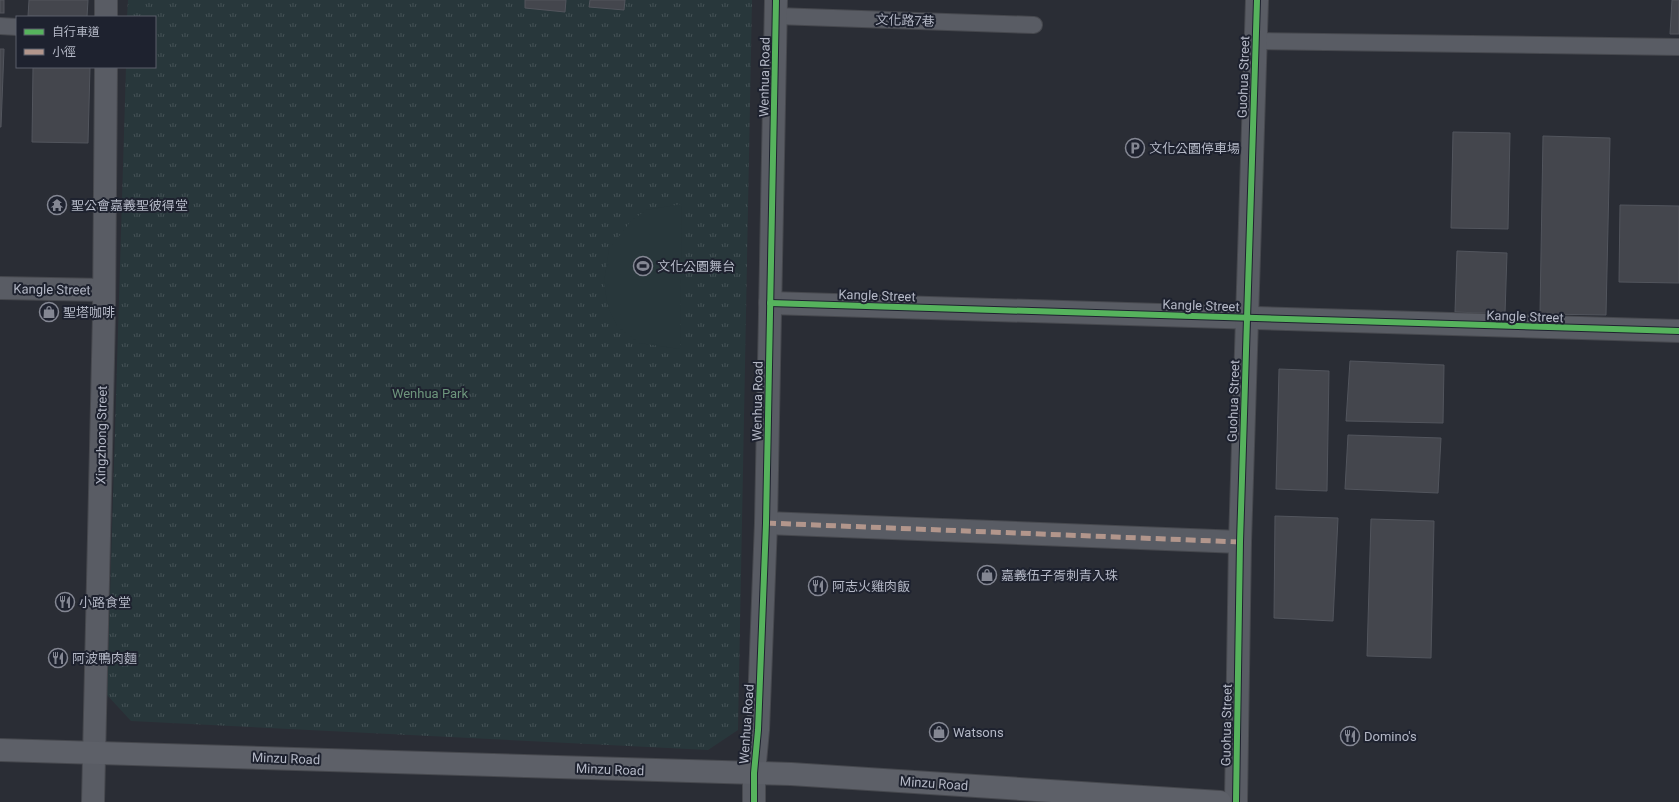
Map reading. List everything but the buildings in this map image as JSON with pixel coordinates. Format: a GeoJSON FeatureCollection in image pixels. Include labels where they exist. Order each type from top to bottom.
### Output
{"type":"FeatureCollection","features":[{"type":"Feature","properties":{"kind":"main road","name":"Minzu Road"},"geometry":{"type":"LineString","coordinates":[[0,750],[829,776],[1220,802]]}},
{"type":"Feature","properties":{"kind":"street"},"geometry":{"type":"LineString","coordinates":[[106,0],[106,16]]}},
{"type":"Feature","properties":{"kind":"street","name":"Guohua Street"},"geometry":{"type":"LineString","coordinates":[[1236,802],[1240,542],[1257,0]]}},
{"type":"Feature","properties":{"kind":"street","name":"Wenhua Road"},"geometry":{"type":"LineString","coordinates":[[754,802],[754,773],[758,730],[766,523],[776,8]]}},
{"type":"Feature","properties":{"kind":"street","name":"Xingzhong Street"},"geometry":{"type":"LineString","coordinates":[[93,802],[104,290],[106,68]]}},
{"type":"Feature","properties":{"kind":"street","name":"Kangle Street"},"geometry":{"type":"LineString","coordinates":[[0,288],[104,290]]}},
{"type":"Feature","properties":{"kind":"street","name":"Kangle Street"},"geometry":{"type":"LineString","coordinates":[[770,303],[1679,332]]}},
{"type":"Feature","properties":{"kind":"street"},"geometry":{"type":"LineString","coordinates":[[766,523],[1240,542]]}},
{"type":"Feature","properties":{"kind":"lane","name":"文化路7巷"},"geometry":{"type":"LineString","coordinates":[[776,8],[1034,25]]}},
{"type":"Feature","properties":{"kind":"lane"},"geometry":{"type":"LineString","coordinates":[[0,26],[16,26]]}},
{"type":"Feature","properties":{"kind":"lane"},"geometry":{"type":"LineString","coordinates":[[1255,41],[1679,47]]}},
{"type":"Feature","properties":{"kind":"green space","name":"Wenhua Park"},"geometry":{"type":"Polygon","coordinates":[[[128,0],[752,0],[738,730],[708,750],[131,721],[107,695],[126,68],[156,68],[156,16],[127,16],[128,0]]]}},
{"type":"Feature","properties":{"kind":"green space","name":"文化公園舞台"},"geometry":{"type":"Polygon","coordinates":[[[682,204],[680,349],[639,343],[617,326],[608,307],[604,283],[609,249],[631,221],[646,210],[682,204]]]}},
{"type":"Feature","properties":{"kind":"marked path"},"geometry":{"type":"LineString","coordinates":[[766,523],[1240,542]]}},
{"type":"Feature","properties":{"kind":"cycle path"},"geometry":{"type":"LineString","coordinates":[[754,802],[754,773],[758,730],[766,523],[776,0]]}},
{"type":"Feature","properties":{"kind":"cycle path"},"geometry":{"type":"LineString","coordinates":[[1236,802],[1240,542],[1257,0]]}},
{"type":"Feature","properties":{"kind":"cycle path"},"geometry":{"type":"LineString","coordinates":[[770,303],[1679,331]]}},
{"type":"Feature","properties":{"kind":"place","name":"文化公園停車場"},"geometry":{"type":"Point","coordinates":[1135,148]}},
{"type":"Feature","properties":{"kind":"place","name":"聖公會嘉義聖彼得堂"},"geometry":{"type":"Point","coordinates":[57,205]}},
{"type":"Feature","properties":{"kind":"place","name":"文化公園舞台"},"geometry":{"type":"Point","coordinates":[643,266]}},
{"type":"Feature","properties":{"kind":"place","name":"聖塔咖啡"},"geometry":{"type":"Point","coordinates":[49,312]}},
{"type":"Feature","properties":{"kind":"place","name":"嘉義伍子胥刺青入珠"},"geometry":{"type":"Point","coordinates":[987,575]}},
{"type":"Feature","properties":{"kind":"place","name":"阿志火雞肉飯"},"geometry":{"type":"Point","coordinates":[818,586]}},
{"type":"Feature","properties":{"kind":"place","name":"小路食堂"},"geometry":{"type":"Point","coordinates":[65,602]}},
{"type":"Feature","properties":{"kind":"place","name":"阿波鴨肉麵"},"geometry":{"type":"Point","coordinates":[58,658]}},
{"type":"Feature","properties":{"kind":"place","name":"Watsons"},"geometry":{"type":"Point","coordinates":[939,732]}},
{"type":"Feature","properties":{"kind":"place","name":"Domino's"},"geometry":{"type":"Point","coordinates":[1350,736]}}]}
